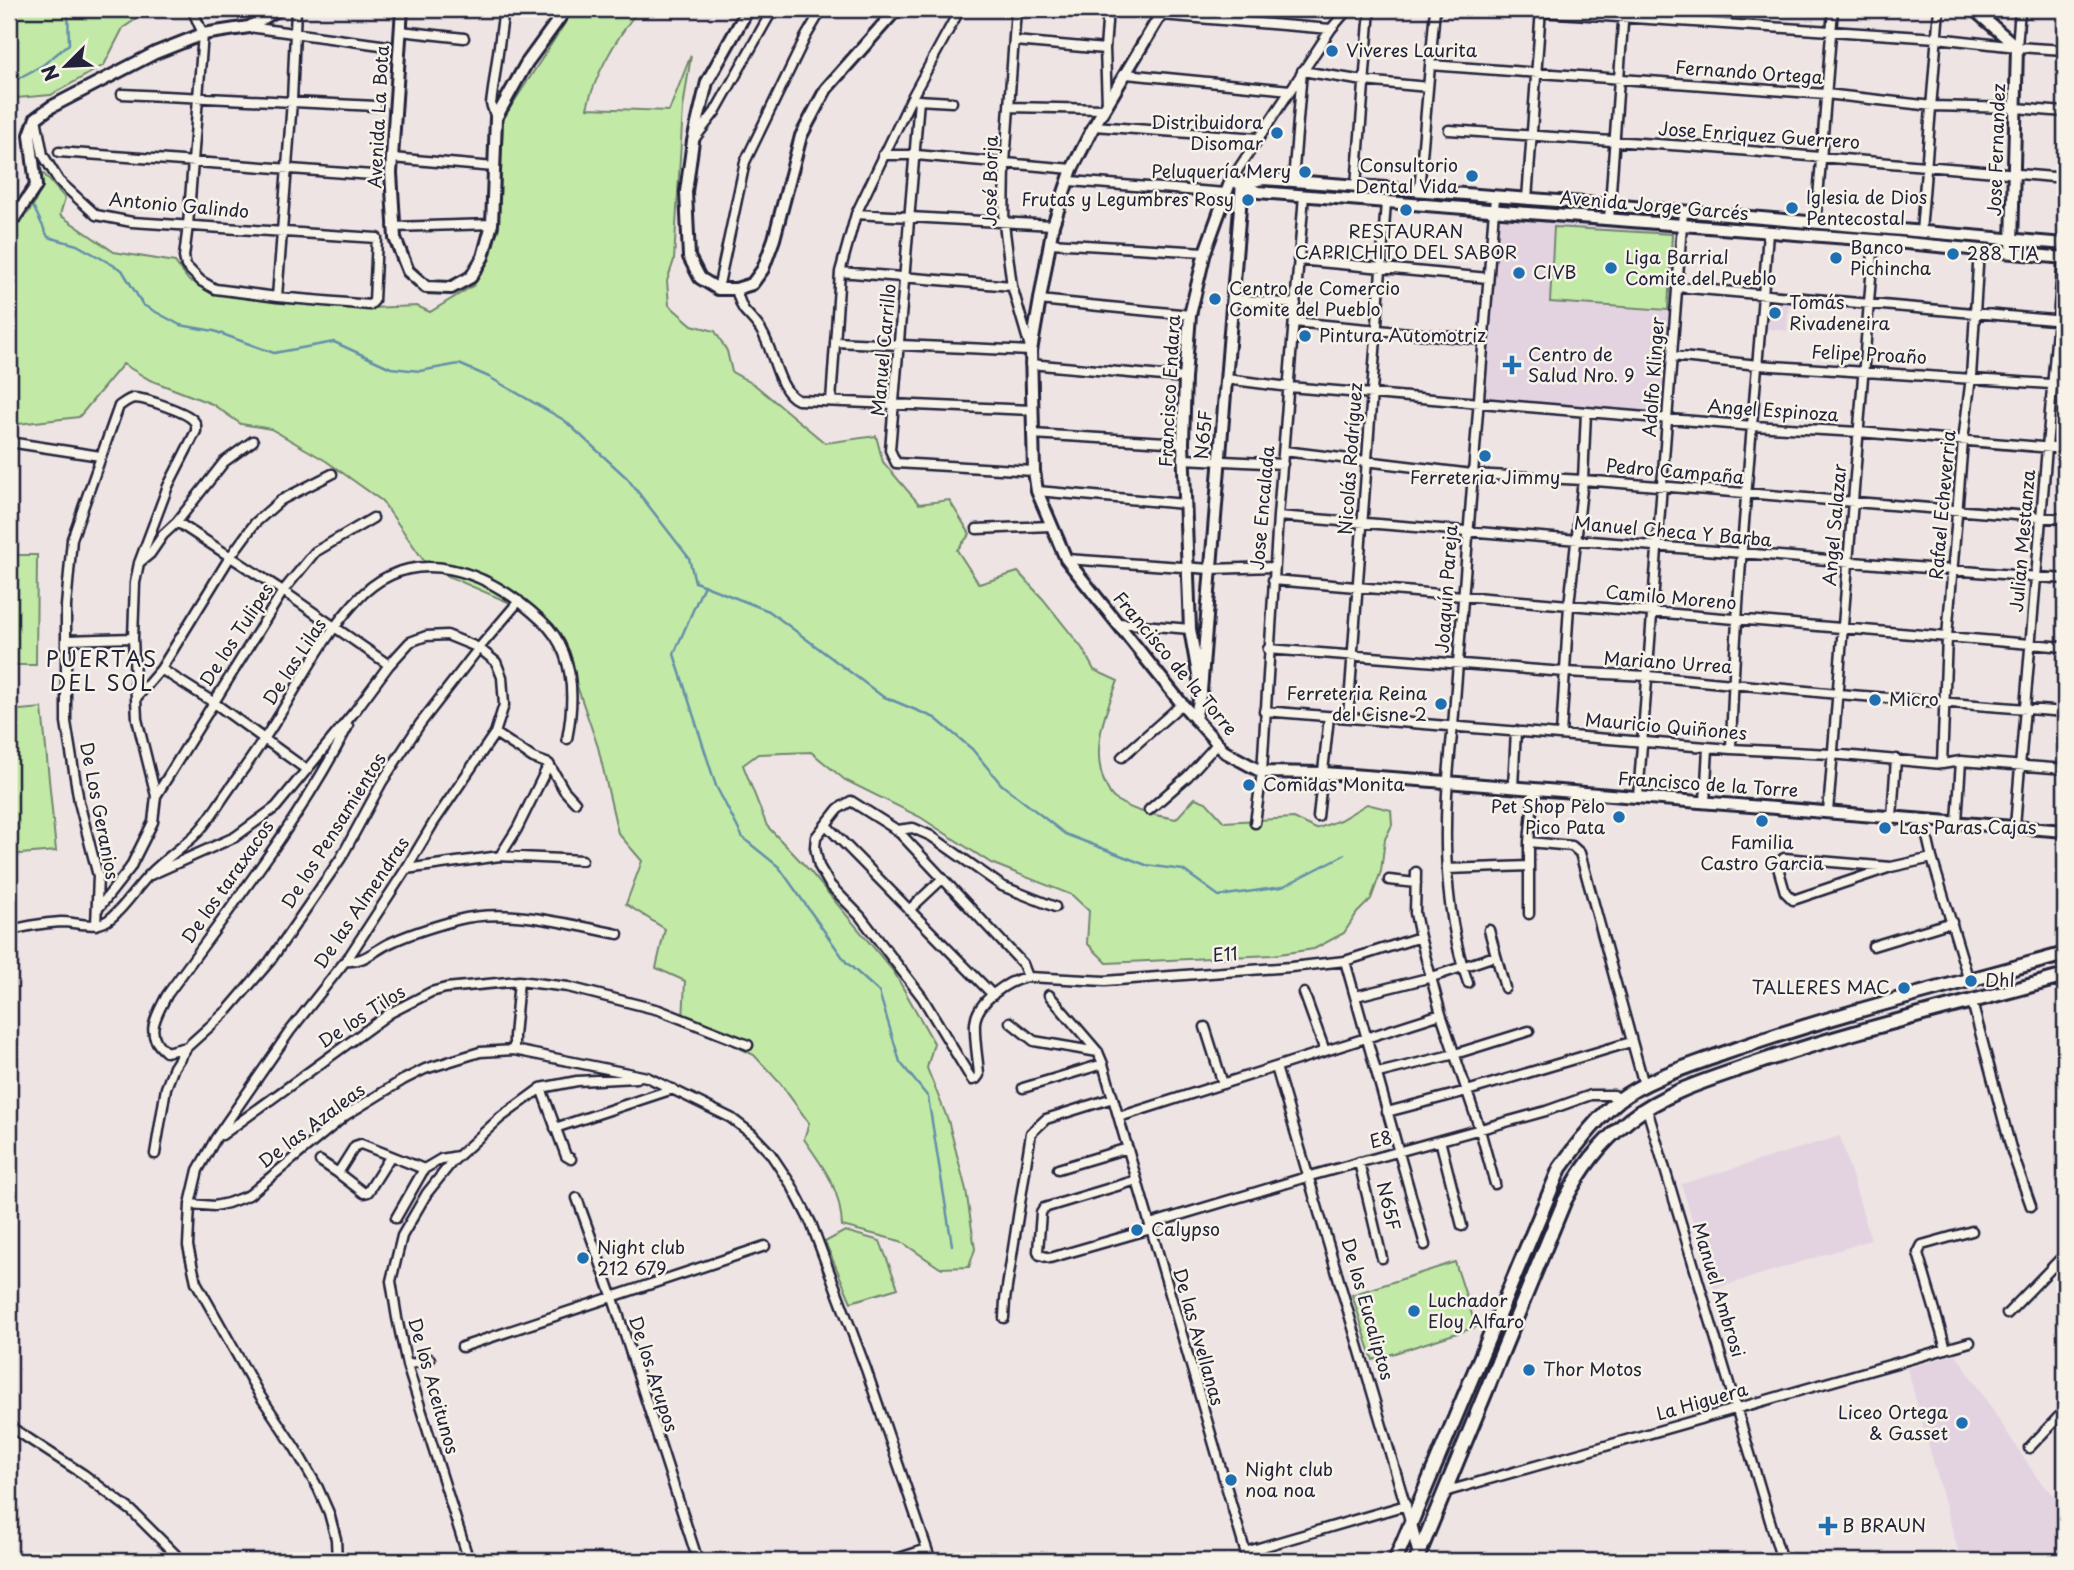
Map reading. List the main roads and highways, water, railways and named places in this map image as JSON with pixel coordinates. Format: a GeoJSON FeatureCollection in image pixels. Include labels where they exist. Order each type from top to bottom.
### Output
{"type":"FeatureCollection","features":[{"type":"Feature","properties":{"kind":"main road"},"geometry":{"type":"LineString","coordinates":[[1395,1561],[1560,1168],[1583,1138],[1620,1100],[1644,1085],[1796,1028],[2065,954]]}},
{"type":"Feature","properties":{"kind":"main road"},"geometry":{"type":"LineString","coordinates":[[1418,1559],[1564,1202],[1582,1168],[1607,1139],[1647,1109],[1676,1092],[1806,1047],[2065,976]]}},
{"type":"Feature","properties":{"kind":"waterway"},"geometry":{"type":"LineString","coordinates":[[17,79],[43,65],[69,44],[68,9]]}},
{"type":"Feature","properties":{"kind":"waterway"},"geometry":{"type":"LineString","coordinates":[[34,208],[48,237],[77,245],[122,270],[143,305],[180,325],[214,331],[274,353],[334,342],[391,368],[420,371],[459,364],[489,377],[564,420],[627,478],[689,558],[695,582],[769,611],[882,696],[935,718],[972,749],[1001,784],[1065,834],[1146,865],[1183,870],[1219,896],[1282,887],[1344,855]]}},
{"type":"Feature","properties":{"kind":"waterway"},"geometry":{"type":"LineString","coordinates":[[704,585],[674,654],[716,786],[743,838],[779,867],[846,962],[879,992],[900,1062],[928,1097],[952,1245]]}},
{"type":"Feature","properties":{"kind":"place","name":"Viveres Laurita"},"geometry":{"type":"Point","coordinates":[1332,51]}},
{"type":"Feature","properties":{"kind":"place","name":"Distribuidora Disomar"},"geometry":{"type":"Point","coordinates":[1277,133]}},
{"type":"Feature","properties":{"kind":"place","name":"Peluquería Mery"},"geometry":{"type":"Point","coordinates":[1305,172]}},
{"type":"Feature","properties":{"kind":"place","name":"Consultorio Dental Vida"},"geometry":{"type":"Point","coordinates":[1472,176]}},
{"type":"Feature","properties":{"kind":"place","name":"Frutas y Legumbres Rosy"},"geometry":{"type":"Point","coordinates":[1248,200]}},
{"type":"Feature","properties":{"kind":"place","name":"Iglesia de Dios Pentecostal"},"geometry":{"type":"Point","coordinates":[1792,208]}},
{"type":"Feature","properties":{"kind":"place","name":"RESTAURAN CAPRICHITO DEL SABOR"},"geometry":{"type":"Point","coordinates":[1406,210]}},
{"type":"Feature","properties":{"kind":"place","name":"288 TIA"},"geometry":{"type":"Point","coordinates":[1953,254]}},
{"type":"Feature","properties":{"kind":"place","name":"Banco Pichincha"},"geometry":{"type":"Point","coordinates":[1836,258]}},
{"type":"Feature","properties":{"kind":"place","name":"Liga Barrial Comite del Pueblo"},"geometry":{"type":"Point","coordinates":[1611,268]}},
{"type":"Feature","properties":{"kind":"place","name":"CIVB"},"geometry":{"type":"Point","coordinates":[1519,273]}},
{"type":"Feature","properties":{"kind":"place","name":"Centro de Comercio Comite del Pueblo"},"geometry":{"type":"Point","coordinates":[1215,299]}},
{"type":"Feature","properties":{"kind":"place","name":"Tomás Rivadeneira"},"geometry":{"type":"Point","coordinates":[1775,313]}},
{"type":"Feature","properties":{"kind":"place","name":"Pintura Automotriz"},"geometry":{"type":"Point","coordinates":[1305,336]}},
{"type":"Feature","properties":{"kind":"place","name":"Centro de Salud Nro. 9"},"geometry":{"type":"Point","coordinates":[1512,365]}},
{"type":"Feature","properties":{"kind":"place","name":"Ferreteria Jimmy"},"geometry":{"type":"Point","coordinates":[1485,456]}},
{"type":"Feature","properties":{"kind":"place","name":"Micro"},"geometry":{"type":"Point","coordinates":[1875,700]}},
{"type":"Feature","properties":{"kind":"place","name":"Ferreteria Reina del Cisne 2"},"geometry":{"type":"Point","coordinates":[1441,704]}},
{"type":"Feature","properties":{"kind":"place","name":"Comidas Monita"},"geometry":{"type":"Point","coordinates":[1249,785]}},
{"type":"Feature","properties":{"kind":"place","name":"Pet Shop Pelo Pico Pata"},"geometry":{"type":"Point","coordinates":[1619,817]}},
{"type":"Feature","properties":{"kind":"place","name":"Familia Castro Garcia"},"geometry":{"type":"Point","coordinates":[1762,821]}},
{"type":"Feature","properties":{"kind":"place","name":"Las Paras Cajas"},"geometry":{"type":"Point","coordinates":[1885,828]}},
{"type":"Feature","properties":{"kind":"place","name":"Dhl"},"geometry":{"type":"Point","coordinates":[1971,981]}},
{"type":"Feature","properties":{"kind":"place","name":"TALLERES MAC"},"geometry":{"type":"Point","coordinates":[1904,988]}},
{"type":"Feature","properties":{"kind":"place","name":"Calypso"},"geometry":{"type":"Point","coordinates":[1137,1230]}},
{"type":"Feature","properties":{"kind":"place","name":"Night club 212 679"},"geometry":{"type":"Point","coordinates":[583,1258]}},
{"type":"Feature","properties":{"kind":"place","name":"Luchador Eloy Alfaro"},"geometry":{"type":"Point","coordinates":[1414,1311]}},
{"type":"Feature","properties":{"kind":"place","name":"Thor Motos"},"geometry":{"type":"Point","coordinates":[1529,1370]}},
{"type":"Feature","properties":{"kind":"place","name":"Liceo Ortega & Gasset"},"geometry":{"type":"Point","coordinates":[1962,1423]}},
{"type":"Feature","properties":{"kind":"place","name":"Night club noa noa"},"geometry":{"type":"Point","coordinates":[1231,1480]}},
{"type":"Feature","properties":{"kind":"place","name":"B BRAUN"},"geometry":{"type":"Point","coordinates":[1828,1526]}},
{"type":"Feature","properties":{"kind":"district","name":"PUERTAS DEL SOL"},"geometry":{"type":"Point","coordinates":[102,672]}}]}
